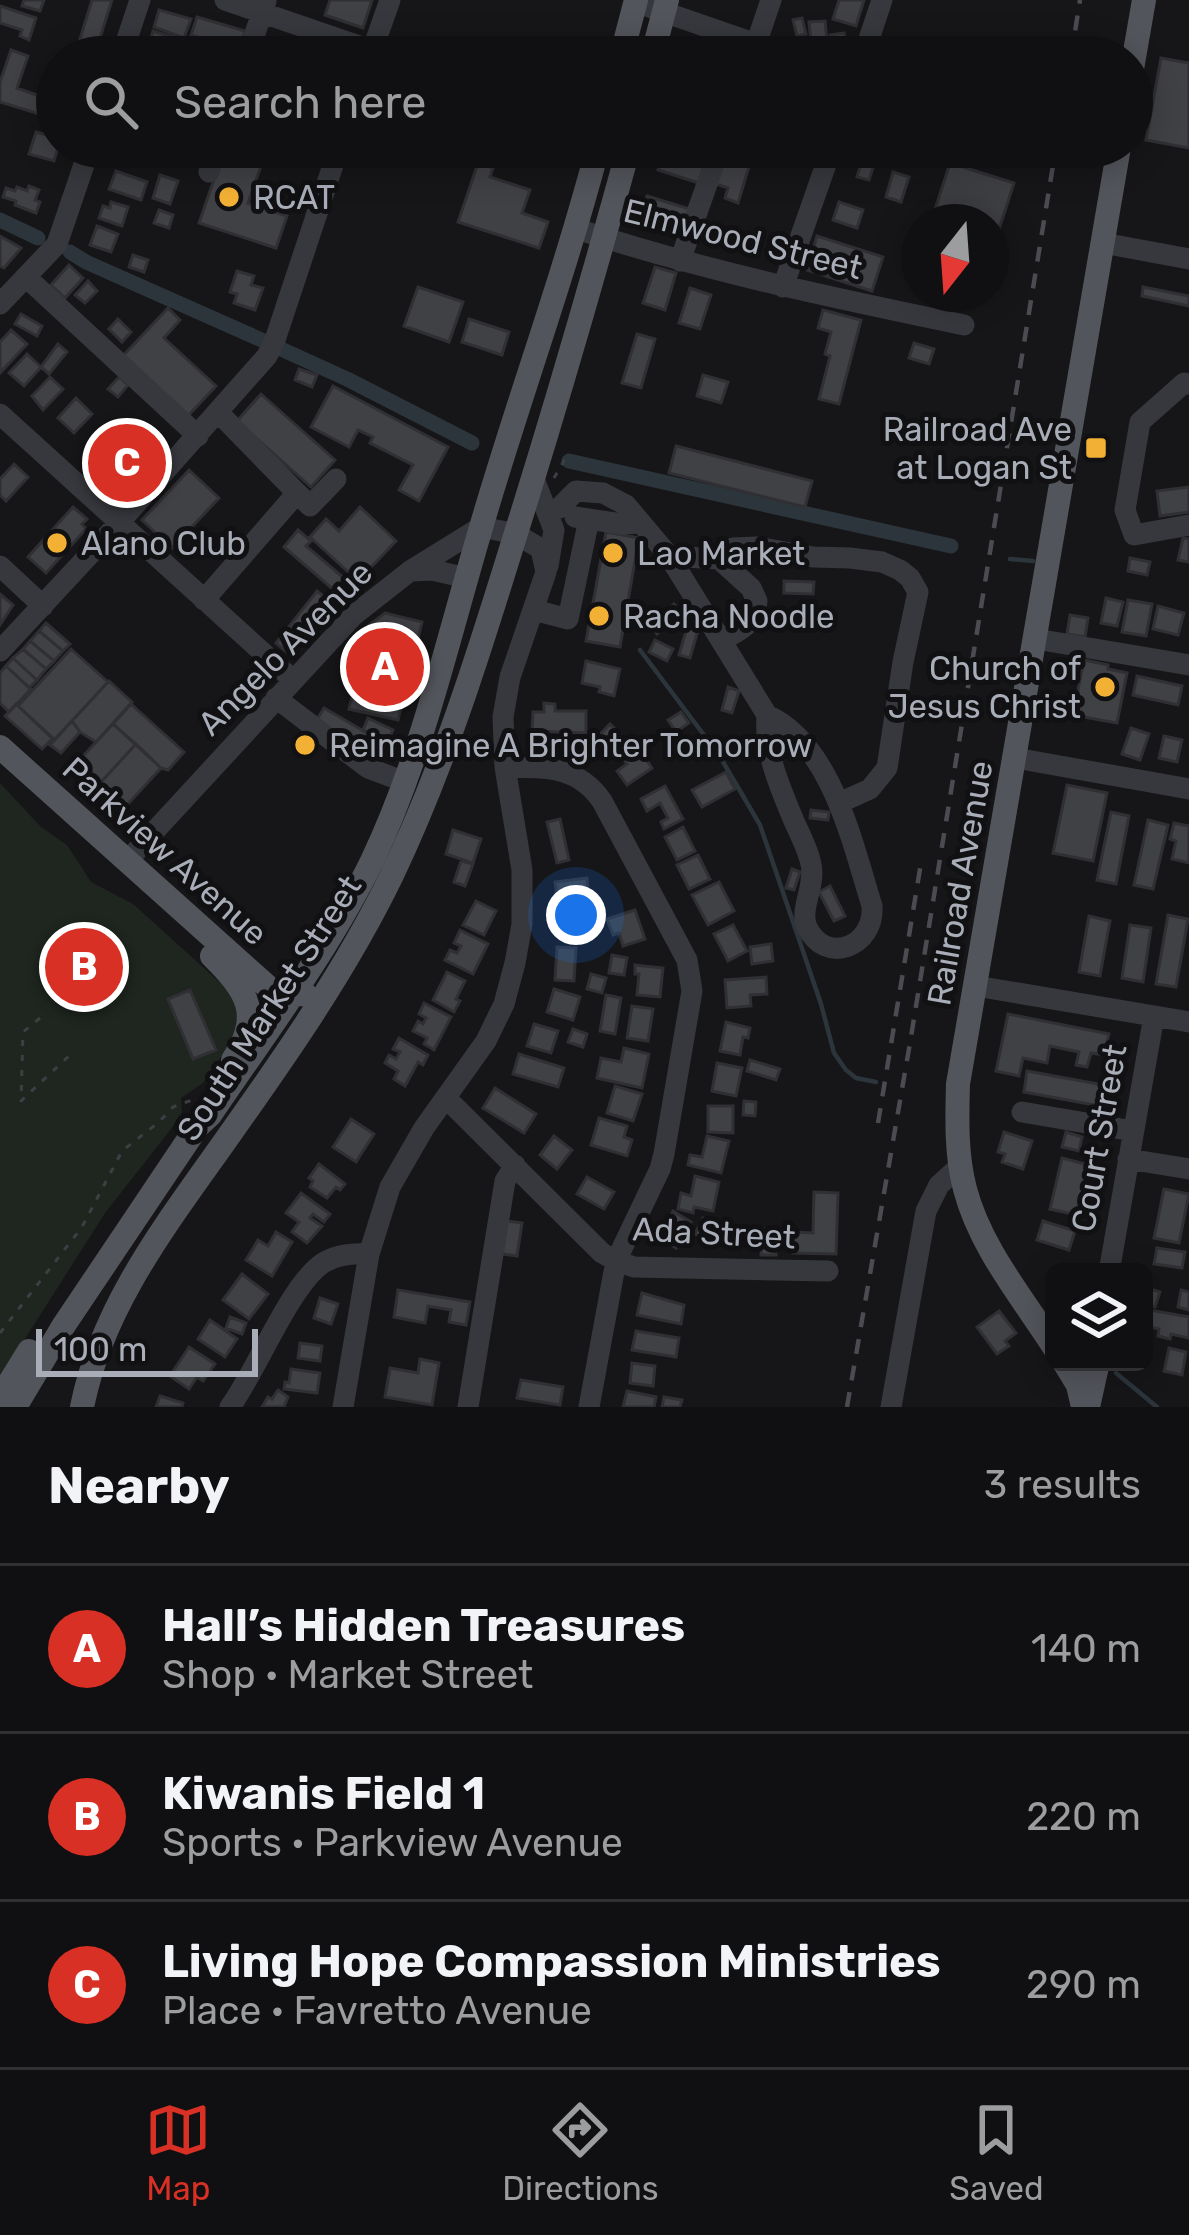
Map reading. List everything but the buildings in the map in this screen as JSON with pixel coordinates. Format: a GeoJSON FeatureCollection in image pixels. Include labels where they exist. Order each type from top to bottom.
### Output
{"type":"FeatureCollection","features":[{"type":"Feature","properties":{"kind":"main road"},"geometry":{"type":"LineString","coordinates":[[1138,36],[1144,0]]}},
{"type":"Feature","properties":{"kind":"main road"},"geometry":{"type":"LineString","coordinates":[[627,36],[636,1]]}},
{"type":"Feature","properties":{"kind":"main road"},"geometry":{"type":"LineString","coordinates":[[657,36],[665,6]]}},
{"type":"Feature","properties":{"kind":"main road"},"geometry":{"type":"LineString","coordinates":[[481,527],[593,168]]}},
{"type":"Feature","properties":{"kind":"main road","name":"South Market Street"},"geometry":{"type":"LineString","coordinates":[[82,1407],[90,1367],[142,1262],[334,980],[393,873],[440,765],[516,534],[543,481],[623,168]]}},
{"type":"Feature","properties":{"kind":"main road","name":"Railroad Avenue"},"geometry":{"type":"LineString","coordinates":[[1045,1333],[987,1243],[965,1191],[958,1084],[1116,168]]}},
{"type":"Feature","properties":{"kind":"main road","name":"South Market Street"},"geometry":{"type":"LineString","coordinates":[[64,1325],[196,1127],[210,1115],[316,961],[357,890],[425,725],[481,527]]}},
{"type":"Feature","properties":{"kind":"main road","name":"Parkview Avenue"},"geometry":{"type":"LineString","coordinates":[[0,747],[269,988],[291,996]]}},
{"type":"Feature","properties":{"kind":"main road"},"geometry":{"type":"LineString","coordinates":[[196,1127],[201,1110],[243,1044],[249,1020],[244,992],[209,953],[202,925]]}},
{"type":"Feature","properties":{"kind":"main road"},"geometry":{"type":"LineString","coordinates":[[236,1126],[237,1104],[287,1032],[291,996],[334,980]]}},
{"type":"Feature","properties":{"kind":"main road"},"geometry":{"type":"LineString","coordinates":[[0,1398],[33,1344],[64,1325]]}},
{"type":"Feature","properties":{"kind":"main road"},"geometry":{"type":"LineString","coordinates":[[15,1407],[64,1325]]}},
{"type":"Feature","properties":{"kind":"main road"},"geometry":{"type":"LineString","coordinates":[[70,1407],[90,1367]]}},
{"type":"Feature","properties":{"kind":"main road"},"geometry":{"type":"LineString","coordinates":[[1069,1371],[1086,1407]]}},
{"type":"Feature","properties":{"kind":"main road"},"geometry":{"type":"LineString","coordinates":[[1086,1407],[1096,1371]]}},
{"type":"Feature","properties":{"kind":"street"},"geometry":{"type":"LineString","coordinates":[[128,36],[140,0]]}},
{"type":"Feature","properties":{"kind":"street"},"geometry":{"type":"LineString","coordinates":[[225,0],[264,6],[334,36]]}},
{"type":"Feature","properties":{"kind":"street"},"geometry":{"type":"LineString","coordinates":[[382,36],[390,0]]}},
{"type":"Feature","properties":{"kind":"street"},"geometry":{"type":"LineString","coordinates":[[759,36],[771,0]]}},
{"type":"Feature","properties":{"kind":"street"},"geometry":{"type":"LineString","coordinates":[[870,36],[882,0]]}},
{"type":"Feature","properties":{"kind":"street"},"geometry":{"type":"LineString","coordinates":[[636,1],[665,6],[726,36]]}},
{"type":"Feature","properties":{"kind":"street"},"geometry":{"type":"LineString","coordinates":[[254,36],[264,6]]}},
{"type":"Feature","properties":{"kind":"street"},"geometry":{"type":"LineString","coordinates":[[0,304],[57,244],[83,168]]}},
{"type":"Feature","properties":{"kind":"street"},"geometry":{"type":"LineString","coordinates":[[209,172],[210,168]]}},
{"type":"Feature","properties":{"kind":"street"},"geometry":{"type":"LineString","coordinates":[[0,651],[198,436],[272,345],[333,168]]}},
{"type":"Feature","properties":{"kind":"street"},"geometry":{"type":"LineString","coordinates":[[680,261],[713,168]]}},
{"type":"Feature","properties":{"kind":"street"},"geometry":{"type":"LineString","coordinates":[[783,287],[825,168]]}},
{"type":"Feature","properties":{"kind":"street","name":"Elmwood Street"},"geometry":{"type":"LineString","coordinates":[[577,230],[783,287],[964,325]]}},
{"type":"Feature","properties":{"kind":"street"},"geometry":{"type":"LineString","coordinates":[[1103,243],[1189,259]]}},
{"type":"Feature","properties":{"kind":"street"},"geometry":{"type":"LineString","coordinates":[[26,277],[198,436]]}},
{"type":"Feature","properties":{"kind":"street"},"geometry":{"type":"LineString","coordinates":[[1189,384],[1184,383],[1140,422],[1125,510],[1134,536],[1189,525]]}},
{"type":"Feature","properties":{"kind":"street"},"geometry":{"type":"LineString","coordinates":[[218,412],[310,506],[336,479]]}},
{"type":"Feature","properties":{"kind":"street"},"geometry":{"type":"LineString","coordinates":[[0,414],[293,680]]}},
{"type":"Feature","properties":{"kind":"street"},"geometry":{"type":"LineString","coordinates":[[343,1407],[369,1254],[390,1187],[496,1022],[519,944],[521,857],[505,767],[505,703],[555,537],[554,512],[543,481]]}},
{"type":"Feature","properties":{"kind":"street"},"geometry":{"type":"LineString","coordinates":[[554,512],[576,491],[603,493],[626,505],[669,556],[766,715],[765,739],[811,860],[814,881],[804,915],[808,931],[835,949],[852,946],[866,935],[873,920],[872,906],[839,802],[787,724],[766,715]]}},
{"type":"Feature","properties":{"kind":"street"},"geometry":{"type":"LineString","coordinates":[[204,600],[296,493]]}},
{"type":"Feature","properties":{"kind":"street"},"geometry":{"type":"LineString","coordinates":[[554,512],[640,523]]}},
{"type":"Feature","properties":{"kind":"street"},"geometry":{"type":"LineString","coordinates":[[534,610],[568,619],[589,519]]}},
{"type":"Feature","properties":{"kind":"street"},"geometry":{"type":"LineString","coordinates":[[481,527],[516,534],[541,549],[546,572]]}},
{"type":"Feature","properties":{"kind":"street","name":"Angelo Avenue"},"geometry":{"type":"LineString","coordinates":[[127,861],[354,615],[410,571],[481,527]]}},
{"type":"Feature","properties":{"kind":"street"},"geometry":{"type":"LineString","coordinates":[[719,559],[733,548],[758,547],[882,562],[910,578],[918,592],[887,768],[870,789],[839,802]]}},
{"type":"Feature","properties":{"kind":"street"},"geometry":{"type":"LineString","coordinates":[[669,556],[719,559],[751,588],[757,601],[750,622],[721,640]]}},
{"type":"Feature","properties":{"kind":"street"},"geometry":{"type":"LineString","coordinates":[[0,566],[43,606]]}},
{"type":"Feature","properties":{"kind":"street"},"geometry":{"type":"LineString","coordinates":[[410,571],[432,570],[467,578]]}},
{"type":"Feature","properties":{"kind":"street"},"geometry":{"type":"LineString","coordinates":[[1036,639],[1189,665]]}},
{"type":"Feature","properties":{"kind":"street"},"geometry":{"type":"LineString","coordinates":[[276,698],[368,768],[405,782]]}},
{"type":"Feature","properties":{"kind":"street"},"geometry":{"type":"LineString","coordinates":[[1015,758],[1189,789]]}},
{"type":"Feature","properties":{"kind":"street"},"geometry":{"type":"LineString","coordinates":[[505,767],[564,771],[588,783],[602,800],[691,974],[664,1154],[616,1261],[589,1407]]}},
{"type":"Feature","properties":{"kind":"street"},"geometry":{"type":"LineString","coordinates":[[976,986],[1189,1022]]}},
{"type":"Feature","properties":{"kind":"street","name":"Court Street"},"geometry":{"type":"LineString","coordinates":[[1111,1263],[1154,1016]]}},
{"type":"Feature","properties":{"kind":"street","name":"Ada Street"},"geometry":{"type":"LineString","coordinates":[[446,1098],[602,1253],[616,1261],[634,1267],[828,1271]]}},
{"type":"Feature","properties":{"kind":"street"},"geometry":{"type":"LineString","coordinates":[[1022,1112],[1133,1132]]}},
{"type":"Feature","properties":{"kind":"street"},"geometry":{"type":"LineString","coordinates":[[1128,1159],[1189,1169]]}},
{"type":"Feature","properties":{"kind":"street"},"geometry":{"type":"LineString","coordinates":[[467,1407],[505,1181],[515,1165]]}},
{"type":"Feature","properties":{"kind":"street"},"geometry":{"type":"LineString","coordinates":[[891,1407],[926,1211],[939,1185],[960,1166]]}},
{"type":"Feature","properties":{"kind":"street"},"geometry":{"type":"LineString","coordinates":[[230,1407],[304,1281],[338,1256],[369,1254]]}},
{"type":"Feature","properties":{"kind":"path"},"geometry":{"type":"LineString","coordinates":[[543,481],[568,454]]}},
{"type":"Feature","properties":{"kind":"path"},"geometry":{"type":"LineString","coordinates":[[40,1018],[23,1032],[21,1101],[71,1054]]}},
{"type":"Feature","properties":{"kind":"path"},"geometry":{"type":"LineString","coordinates":[[0,1333],[82,1227],[122,1151],[173,1107],[195,1099]]}},
{"type":"Feature","properties":{"kind":"shaded area"},"geometry":{"type":"Polygon","coordinates":[[[0,783],[41,827],[67,845],[91,882],[133,904],[226,988],[238,1009],[228,1047],[203,1083],[181,1098],[178,1120],[105,1213],[0,1378],[0,783]]]}},
{"type":"Feature","properties":{"kind":"waterway"},"geometry":{"type":"LineString","coordinates":[[0,220],[38,238]]}},
{"type":"Feature","properties":{"kind":"waterway"},"geometry":{"type":"LineString","coordinates":[[70,252],[266,342]]}},
{"type":"Feature","properties":{"kind":"waterway"},"geometry":{"type":"LineString","coordinates":[[281,349],[472,443]]}},
{"type":"Feature","properties":{"kind":"waterway"},"geometry":{"type":"LineString","coordinates":[[569,461],[951,546]]}},
{"type":"Feature","properties":{"kind":"waterway"},"geometry":{"type":"LineString","coordinates":[[1010,559],[1033,561]]}},
{"type":"Feature","properties":{"kind":"waterway"},"geometry":{"type":"LineString","coordinates":[[640,650],[719,755],[760,825],[834,1053],[856,1078],[876,1082]]}},
{"type":"Feature","properties":{"kind":"waterway"},"geometry":{"type":"LineString","coordinates":[[1116,1373],[1157,1407]]}},
{"type":"Feature","properties":{"kind":"railway"},"geometry":{"type":"LineString","coordinates":[[1074,36],[1080,0]]}},
{"type":"Feature","properties":{"kind":"railway"},"geometry":{"type":"LineString","coordinates":[[847,1407],[1053,168]]}},
{"type":"Feature","properties":{"kind":"railway"},"geometry":{"type":"LineString","coordinates":[[878,1123],[922,857]]}},
{"type":"Feature","properties":{"kind":"place","name":"RCAT"},"geometry":{"type":"Point","coordinates":[229,197]}},
{"type":"Feature","properties":{"kind":"place","name":"Railroad Ave at Logan St"},"geometry":{"type":"Point","coordinates":[1096,448]}},
{"type":"Feature","properties":{"kind":"place","name":"Living Hope Compassion Ministries"},"geometry":{"type":"Point","coordinates":[127,463]}},
{"type":"Feature","properties":{"kind":"place","name":"Alano Club"},"geometry":{"type":"Point","coordinates":[57,543]}},
{"type":"Feature","properties":{"kind":"place","name":"Lao Market"},"geometry":{"type":"Point","coordinates":[613,553]}},
{"type":"Feature","properties":{"kind":"place","name":"Racha Noodle"},"geometry":{"type":"Point","coordinates":[599,616]}},
{"type":"Feature","properties":{"kind":"place","name":"Hall’s Hidden Treasures"},"geometry":{"type":"Point","coordinates":[385,667]}},
{"type":"Feature","properties":{"kind":"place","name":"Church of Jesus Christ"},"geometry":{"type":"Point","coordinates":[1105,687]}},
{"type":"Feature","properties":{"kind":"place","name":"Reimagine A Brighter Tomorrow"},"geometry":{"type":"Point","coordinates":[305,745]}},
{"type":"Feature","properties":{"kind":"place","name":"Kiwanis Field 1"},"geometry":{"type":"Point","coordinates":[84,967]}}]}
